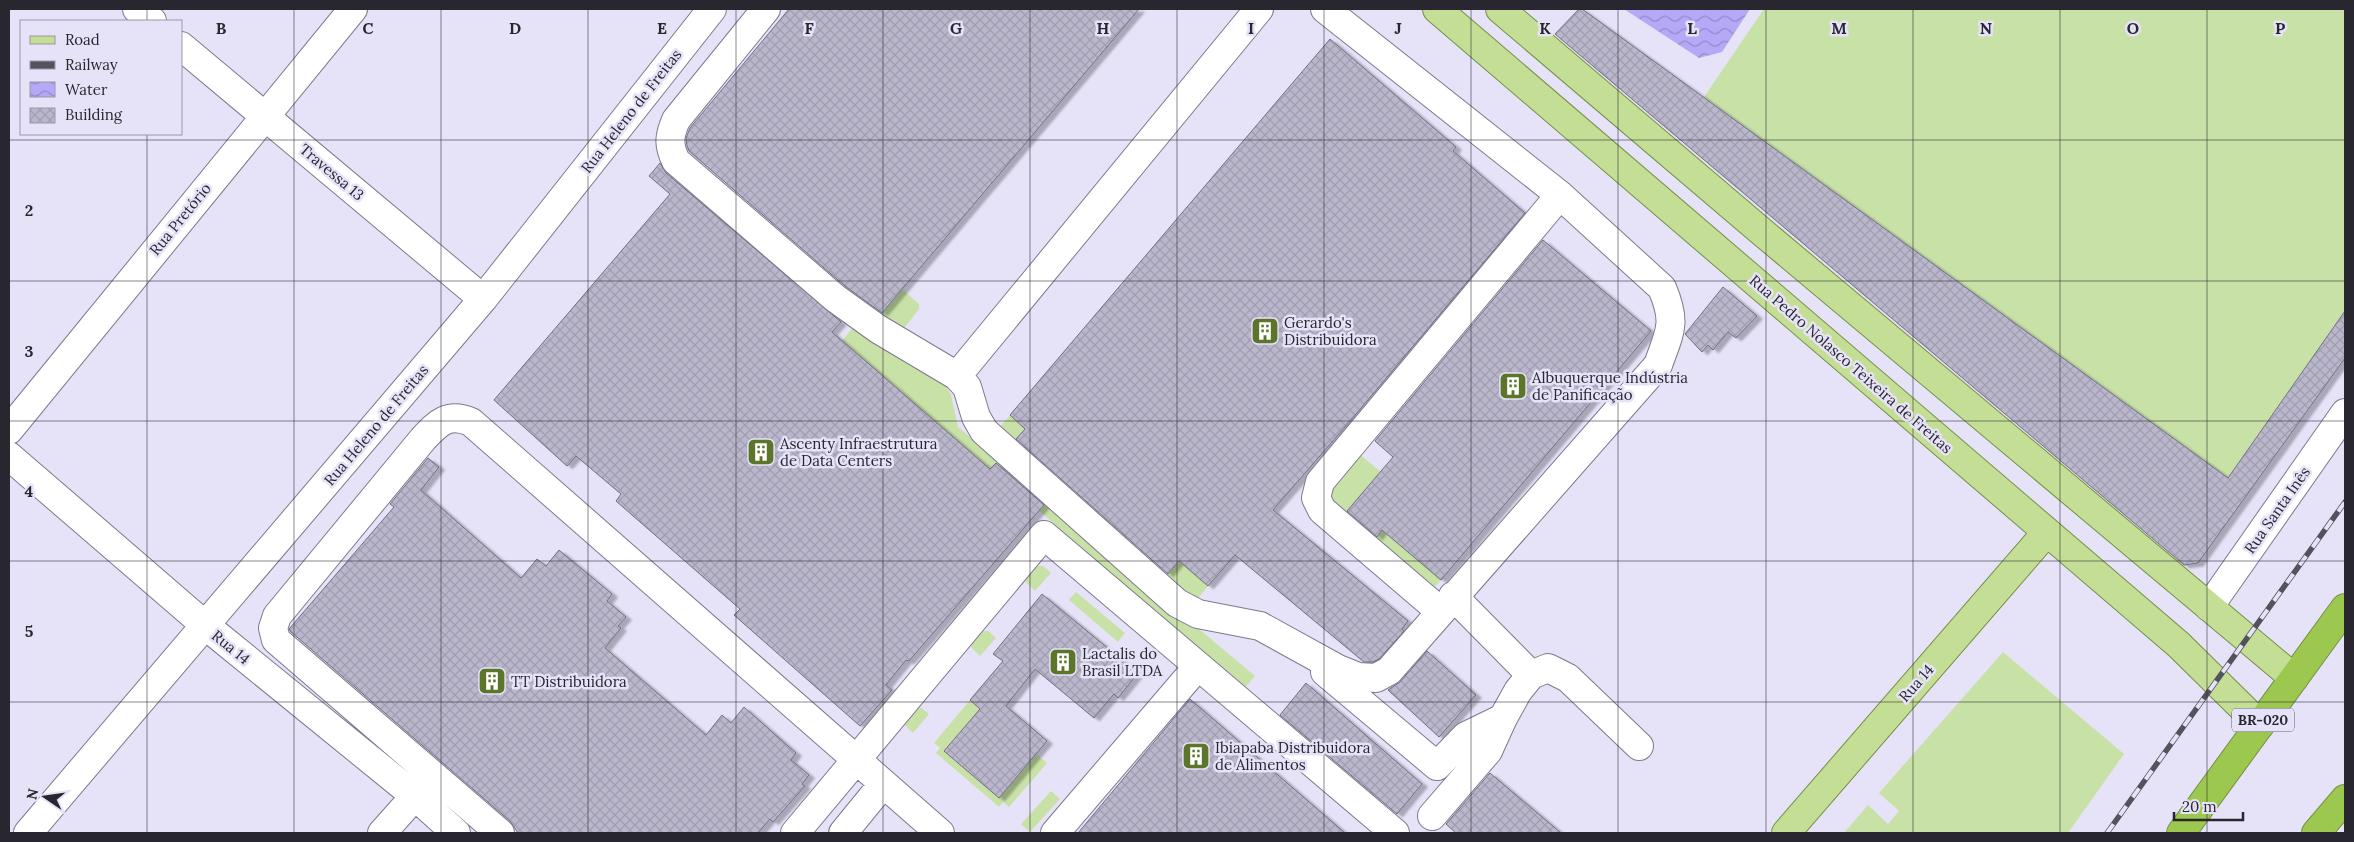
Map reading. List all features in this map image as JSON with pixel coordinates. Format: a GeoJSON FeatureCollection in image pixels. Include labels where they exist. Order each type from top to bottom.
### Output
{"type":"FeatureCollection","features":[{"type":"Feature","properties":{"kind":"highway","name":"BR-020"},"geometry":{"type":"LineString","coordinates":[[2181,833],[2345,608]]}},
{"type":"Feature","properties":{"kind":"highway"},"geometry":{"type":"LineString","coordinates":[[2316,833],[2345,800]]}},
{"type":"Feature","properties":{"kind":"main road","name":"Rua Pedro Nolasco Teixeira de Freitas"},"geometry":{"type":"LineString","coordinates":[[1438,9],[2184,651],[2260,725]]}},
{"type":"Feature","properties":{"kind":"main road"},"geometry":{"type":"LineString","coordinates":[[1500,9],[1762,232],[2294,678]]}},
{"type":"Feature","properties":{"kind":"main road"},"geometry":{"type":"LineString","coordinates":[[1733,263],[1762,232]]}},
{"type":"Feature","properties":{"kind":"main road","name":"Rua 14"},"geometry":{"type":"LineString","coordinates":[[1786,833],[2046,533]]}},
{"type":"Feature","properties":{"kind":"street"},"geometry":{"type":"LineString","coordinates":[[137,9],[151,20]]}},
{"type":"Feature","properties":{"kind":"street","name":"Rua Pretório"},"geometry":{"type":"LineString","coordinates":[[9,430],[353,9]]}},
{"type":"Feature","properties":{"kind":"street","name":"Rua Heleno de Freitas"},"geometry":{"type":"LineString","coordinates":[[42,828],[206,626],[483,299],[712,9]]}},
{"type":"Feature","properties":{"kind":"street"},"geometry":{"type":"LineString","coordinates":[[766,9],[676,120],[669,135],[669,148],[676,161],[835,298],[878,329],[957,376],[968,387],[976,417],[984,430],[1177,603],[1198,614],[1260,626],[1338,669],[1358,677],[1376,678],[1390,671],[1446,604],[1658,365],[1670,331],[1671,309],[1662,288],[1560,195],[1325,9]]}},
{"type":"Feature","properties":{"kind":"street"},"geometry":{"type":"LineString","coordinates":[[957,376],[1259,9]]}},
{"type":"Feature","properties":{"kind":"street","name":"Travessa 13"},"geometry":{"type":"LineString","coordinates":[[182,47],[483,299]]}},
{"type":"Feature","properties":{"kind":"street"},"geometry":{"type":"LineString","coordinates":[[1531,675],[1446,604],[1322,510],[1316,498],[1320,482],[1560,195]]}},
{"type":"Feature","properties":{"kind":"street","name":"Rua Santa Inês"},"geometry":{"type":"LineString","coordinates":[[2209,607],[2345,413]]}},
{"type":"Feature","properties":{"kind":"street"},"geometry":{"type":"LineString","coordinates":[[500,833],[276,640],[273,628],[278,616],[416,446],[440,421],[462,418],[471,422],[940,833]]}},
{"type":"Feature","properties":{"kind":"street","name":"Rua 14"},"geometry":{"type":"LineString","coordinates":[[9,456],[206,626],[415,796],[456,833]]}},
{"type":"Feature","properties":{"kind":"street"},"geometry":{"type":"LineString","coordinates":[[795,833],[1044,535],[1395,833]]}},
{"type":"Feature","properties":{"kind":"street"},"geometry":{"type":"LineString","coordinates":[[1290,644],[1437,766],[1466,736],[1503,718]]}},
{"type":"Feature","properties":{"kind":"street"},"geometry":{"type":"LineString","coordinates":[[1055,833],[1198,666]]}},
{"type":"Feature","properties":{"kind":"street"},"geometry":{"type":"LineString","coordinates":[[1432,816],[1488,751],[1518,691],[1531,675],[1548,668],[1568,678],[1639,746]]}},
{"type":"Feature","properties":{"kind":"street"},"geometry":{"type":"LineString","coordinates":[[842,833],[883,784]]}},
{"type":"Feature","properties":{"kind":"street"},"geometry":{"type":"LineString","coordinates":[[382,833],[415,796]]}},
{"type":"Feature","properties":{"kind":"green space"},"geometry":{"type":"Polygon","coordinates":[[[1764,9],[2345,9],[2345,311],[2238,463],[2258,479],[2249,493],[1704,97],[1764,9]]]}},
{"type":"Feature","properties":{"kind":"green space"},"geometry":{"type":"Polygon","coordinates":[[[902,289],[919,304],[919,309],[902,331],[879,316],[902,289]]]}},
{"type":"Feature","properties":{"kind":"green space"},"geometry":{"type":"Polygon","coordinates":[[[854,326],[945,384],[951,395],[958,427],[1255,676],[1245,688],[842,341],[854,326]]]}},
{"type":"Feature","properties":{"kind":"green space"},"geometry":{"type":"Polygon","coordinates":[[[1010,415],[1025,429],[1013,443],[997,430],[1010,415]]]}},
{"type":"Feature","properties":{"kind":"green space"},"geometry":{"type":"Polygon","coordinates":[[[1358,453],[1381,472],[1346,512],[1376,538],[1414,493],[1441,580],[1432,590],[1336,507],[1330,491],[1358,453]]]}},
{"type":"Feature","properties":{"kind":"green space"},"geometry":{"type":"Polygon","coordinates":[[[1179,561],[1208,586],[1196,601],[1167,576],[1179,561]]]}},
{"type":"Feature","properties":{"kind":"green space"},"geometry":{"type":"Polygon","coordinates":[[[1035,566],[1043,566],[1051,573],[1035,591],[1026,582],[1027,574],[1035,566]]]}},
{"type":"Feature","properties":{"kind":"green space"},"geometry":{"type":"Polygon","coordinates":[[[1076,592],[1125,633],[1118,642],[1069,600],[1076,592]]]}},
{"type":"Feature","properties":{"kind":"green space"},"geometry":{"type":"Polygon","coordinates":[[[980,631],[988,631],[996,638],[980,656],[971,647],[972,639],[980,631]]]}},
{"type":"Feature","properties":{"kind":"green space"},"geometry":{"type":"Polygon","coordinates":[[[2003,652],[2124,754],[2068,833],[1844,833],[1868,805],[1888,824],[1899,811],[1879,793],[2003,652]]]}},
{"type":"Feature","properties":{"kind":"green space"},"geometry":{"type":"Polygon","coordinates":[[[970,700],[980,709],[944,751],[998,798],[1036,754],[1047,763],[1009,807],[1003,802],[999,807],[936,753],[940,748],[934,743],[970,700]]]}},
{"type":"Feature","properties":{"kind":"green space"},"geometry":{"type":"Polygon","coordinates":[[[920,707],[929,714],[913,733],[904,724],[905,716],[913,708],[920,707]]]}},
{"type":"Feature","properties":{"kind":"green space"},"geometry":{"type":"Polygon","coordinates":[[[1051,791],[1060,799],[1030,832],[1021,824],[1051,791]]]}},
{"type":"Feature","properties":{"kind":"water"},"geometry":{"type":"Polygon","coordinates":[[[1624,9],[1750,9],[1722,52],[1699,58],[1624,9]]]}},
{"type":"Feature","properties":{"kind":"building"},"geometry":{"type":"Polygon","coordinates":[[[789,9],[1139,9],[882,313],[845,286],[689,151],[687,146],[686,138],[690,128],[789,9]]]}},
{"type":"Feature","properties":{"kind":"building"},"geometry":{"type":"Polygon","coordinates":[[[1579,9],[1582,9],[2228,478],[2345,311],[2345,358],[2198,563],[2184,565],[1555,34],[1579,9]]]}},
{"type":"Feature","properties":{"kind":"building","name":"Gerardo's Distribuidora"},"geometry":{"type":"Polygon","coordinates":[[[1330,39],[1456,147],[1453,151],[1525,213],[1273,510],[1408,621],[1402,629],[1404,631],[1379,659],[1372,662],[1364,662],[1235,555],[1208,586],[1179,561],[1168,574],[1016,439],[1025,429],[1010,415],[1330,39]]]}},
{"type":"Feature","properties":{"kind":"building","name":"Ascenty Infraestrutura de Data Centers"},"geometry":{"type":"Polygon","coordinates":[[[660,163],[666,173],[841,322],[832,332],[990,469],[996,463],[1044,505],[909,661],[906,660],[886,685],[892,690],[860,726],[734,615],[740,609],[616,501],[621,494],[576,456],[567,466],[494,400],[670,194],[649,176],[660,163]]]}},
{"type":"Feature","properties":{"kind":"building","name":"Albuquerque Indústria de Panificação"},"geometry":{"type":"Polygon","coordinates":[[[1543,240],[1651,331],[1441,580],[1382,530],[1377,537],[1347,511],[1393,457],[1375,441],[1543,240]]]}},
{"type":"Feature","properties":{"kind":"building"},"geometry":{"type":"Polygon","coordinates":[[[1723,287],[1757,316],[1736,338],[1728,332],[1713,350],[1708,345],[1702,352],[1685,334],[1723,287]]]}},
{"type":"Feature","properties":{"kind":"building","name":"TT Distribuidora"},"geometry":{"type":"Polygon","coordinates":[[[428,458],[439,467],[421,490],[521,578],[537,559],[546,566],[559,550],[612,594],[607,601],[626,617],[618,626],[621,628],[605,648],[706,735],[722,715],[731,723],[744,707],[796,753],[791,760],[809,775],[802,784],[805,786],[773,822],[770,819],[758,833],[518,833],[510,821],[290,631],[289,629],[394,507],[390,504],[428,458]]]}},
{"type":"Feature","properties":{"kind":"building"},"geometry":{"type":"Polygon","coordinates":[[[1042,594],[1138,673],[1118,698],[1114,694],[1094,718],[1035,669],[1006,706],[1047,741],[999,798],[944,751],[980,709],[970,700],[1003,661],[993,654],[1042,594]]]}},
{"type":"Feature","properties":{"kind":"building"},"geometry":{"type":"Polygon","coordinates":[[[1427,651],[1476,695],[1439,737],[1388,690],[1400,682],[1427,651]]]}},
{"type":"Feature","properties":{"kind":"building"},"geometry":{"type":"Polygon","coordinates":[[[1306,683],[1422,784],[1397,814],[1280,715],[1306,683]]]}},
{"type":"Feature","properties":{"kind":"building","name":"Ibiapaba Distribuidora de Alimentos"},"geometry":{"type":"Polygon","coordinates":[[[1190,699],[1345,833],[1078,833],[1190,699]]]}},
{"type":"Feature","properties":{"kind":"building"},"geometry":{"type":"Polygon","coordinates":[[[1490,773],[1561,833],[1456,833],[1446,824],[1490,773]]]}},
{"type":"Feature","properties":{"kind":"railway"},"geometry":{"type":"LineString","coordinates":[[2107,833],[2345,502]]}},
{"type":"Feature","properties":{"kind":"place","name":"Gerardo's Distribuidora"},"geometry":{"type":"Point","coordinates":[1265,331]}},
{"type":"Feature","properties":{"kind":"place","name":"Albuquerque Indústria de Panificação"},"geometry":{"type":"Point","coordinates":[1513,386]}},
{"type":"Feature","properties":{"kind":"place","name":"Ascenty Infraestrutura de Data Centers"},"geometry":{"type":"Point","coordinates":[761,452]}},
{"type":"Feature","properties":{"kind":"place","name":"Lactalis do Brasil LTDA"},"geometry":{"type":"Point","coordinates":[1063,662]}},
{"type":"Feature","properties":{"kind":"place","name":"TT Distribuidora"},"geometry":{"type":"Point","coordinates":[492,681]}},
{"type":"Feature","properties":{"kind":"place","name":"Ibiapaba Distribuidora de Alimentos"},"geometry":{"type":"Point","coordinates":[1196,756]}}]}
